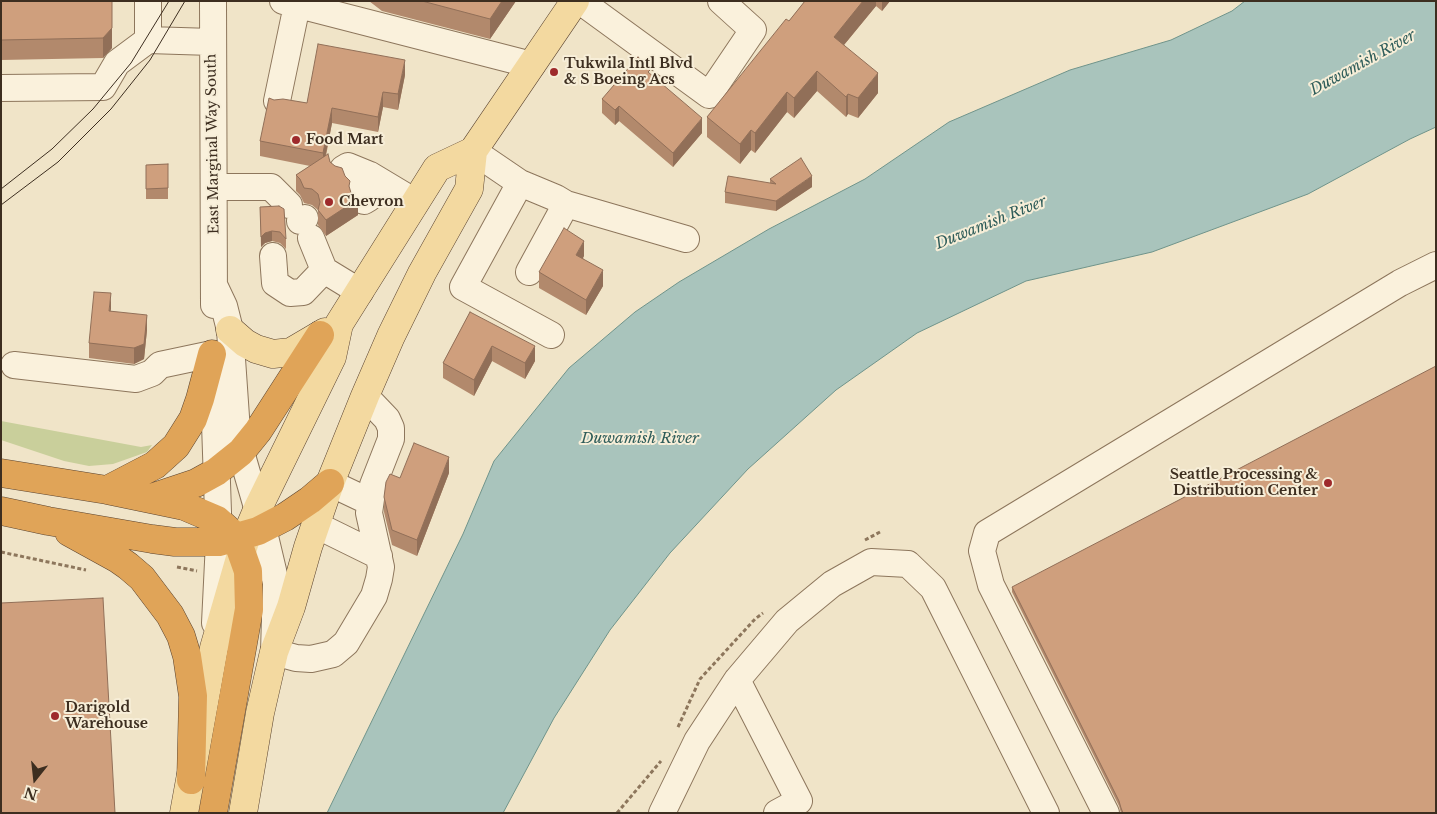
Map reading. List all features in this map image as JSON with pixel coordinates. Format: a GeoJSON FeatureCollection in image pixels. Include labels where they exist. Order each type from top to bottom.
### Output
{"type":"FeatureCollection","features":[{"type":"Feature","properties":{"kind":"highway"},"geometry":{"type":"LineString","coordinates":[[149,498],[184,488],[216,472],[241,452],[258,431],[329,330]]}},
{"type":"Feature","properties":{"kind":"highway"},"geometry":{"type":"LineString","coordinates":[[107,490],[155,465],[176,446],[193,419],[212,354]]}},
{"type":"Feature","properties":{"kind":"highway"},"geometry":{"type":"LineString","coordinates":[[1,460],[12,475],[107,490],[184,506],[240,532]]}},
{"type":"Feature","properties":{"kind":"highway"},"geometry":{"type":"LineString","coordinates":[[1,511],[48,521],[175,542],[240,532],[285,517],[310,500],[330,483]]}},
{"type":"Feature","properties":{"kind":"highway"},"geometry":{"type":"LineString","coordinates":[[48,521],[118,559],[142,578],[170,615],[181,636],[187,656],[193,696],[191,780]]}},
{"type":"Feature","properties":{"kind":"highway"},"geometry":{"type":"LineString","coordinates":[[213,813],[249,609],[248,571],[240,532]]}},
{"type":"Feature","properties":{"kind":"main road"},"geometry":{"type":"LineString","coordinates":[[243,813],[260,713],[274,652],[291,607],[330,483],[365,396],[391,336],[422,273],[469,189],[473,151],[575,1]]}},
{"type":"Feature","properties":{"kind":"main road"},"geometry":{"type":"LineString","coordinates":[[230,330],[245,343],[256,349],[273,354],[291,352],[329,330],[360,292],[437,168],[473,151]]}},
{"type":"Feature","properties":{"kind":"main road"},"geometry":{"type":"LineString","coordinates":[[184,813],[214,648],[240,532],[332,357],[329,330]]}},
{"type":"Feature","properties":{"kind":"street"},"geometry":{"type":"LineString","coordinates":[[148,1],[148,40]]}},
{"type":"Feature","properties":{"kind":"street","name":"East Marginal Way South"},"geometry":{"type":"LineString","coordinates":[[213,1],[215,288],[212,354],[216,472],[240,532]]}},
{"type":"Feature","properties":{"kind":"street"},"geometry":{"type":"LineString","coordinates":[[580,1],[709,95],[753,30],[720,1]]}},
{"type":"Feature","properties":{"kind":"street"},"geometry":{"type":"LineString","coordinates":[[278,101],[290,3],[532,65]]}},
{"type":"Feature","properties":{"kind":"street"},"geometry":{"type":"LineString","coordinates":[[1,88],[103,87],[117,63],[148,40],[212,42]]}},
{"type":"Feature","properties":{"kind":"street"},"geometry":{"type":"LineString","coordinates":[[473,151],[520,184],[556,198],[566,204],[686,239]]}},
{"type":"Feature","properties":{"kind":"street"},"geometry":{"type":"LineString","coordinates":[[358,183],[415,202]]}},
{"type":"Feature","properties":{"kind":"street"},"geometry":{"type":"LineString","coordinates":[[520,184],[463,286],[551,335]]}},
{"type":"Feature","properties":{"kind":"street"},"geometry":{"type":"LineString","coordinates":[[214,187],[271,187],[298,219],[324,270],[360,292]]}},
{"type":"Feature","properties":{"kind":"street"},"geometry":{"type":"LineString","coordinates":[[529,272],[566,204]]}},
{"type":"Feature","properties":{"kind":"street"},"geometry":{"type":"LineString","coordinates":[[273,256],[275,283],[290,293],[304,292],[324,270]]}},
{"type":"Feature","properties":{"kind":"street"},"geometry":{"type":"LineString","coordinates":[[1106,813],[991,585],[982,551],[987,533],[1400,283],[1436,265]]}},
{"type":"Feature","properties":{"kind":"street"},"geometry":{"type":"LineString","coordinates":[[215,288],[224,306],[230,330],[236,417],[241,452],[240,532],[276,583],[274,652],[296,658],[311,659],[333,654],[346,642],[374,596],[381,567],[369,513],[370,502],[373,485],[391,439],[391,428],[387,419],[365,396]]}},
{"type":"Feature","properties":{"kind":"street"},"geometry":{"type":"LineString","coordinates":[[14,365],[136,379],[152,373],[160,366],[212,354]]}},
{"type":"Feature","properties":{"kind":"street"},"geometry":{"type":"LineString","coordinates":[[330,483],[370,502]]}},
{"type":"Feature","properties":{"kind":"street"},"geometry":{"type":"LineString","coordinates":[[316,525],[379,556]]}},
{"type":"Feature","properties":{"kind":"street"},"geometry":{"type":"LineString","coordinates":[[662,813],[697,741],[737,680],[787,621],[832,584],[871,562],[908,564],[933,588],[1046,813]]}},
{"type":"Feature","properties":{"kind":"street"},"geometry":{"type":"LineString","coordinates":[[737,680],[799,801],[778,813]]}},
{"type":"Feature","properties":{"kind":"path"},"geometry":{"type":"LineString","coordinates":[[1,552],[88,570]]}},
{"type":"Feature","properties":{"kind":"green space"},"geometry":{"type":"Polygon","coordinates":[[[1,421],[141,447],[152,445],[147,452],[113,464],[89,466],[64,461],[1,440],[1,421]]]}},
{"type":"Feature","properties":{"kind":"water","name":"Duwamish River"},"geometry":{"type":"Polygon","coordinates":[[[1245,1],[1436,1],[1436,127],[1308,194],[1152,252],[1026,281],[917,333],[836,390],[748,469],[670,553],[610,630],[554,718],[503,813],[327,813],[463,534],[494,461],[569,368],[635,312],[679,282],[769,229],[865,179],[949,122],[1070,70],[1171,40],[1232,11],[1245,1]]]}},
{"type":"Feature","properties":{"kind":"building"},"geometry":{"type":"Polygon","coordinates":[[[1,1],[112,1],[112,28],[103,38],[1,40],[1,1]]]}},
{"type":"Feature","properties":{"kind":"building"},"geometry":{"type":"Polygon","coordinates":[[[422,1],[502,1],[490,19],[422,1]]]}},
{"type":"Feature","properties":{"kind":"building"},"geometry":{"type":"Polygon","coordinates":[[[805,1],[863,1],[834,37],[878,73],[858,98],[848,94],[846,97],[817,71],[794,98],[787,92],[755,133],[751,130],[740,144],[707,117],[786,19],[789,21],[805,1]]]}},
{"type":"Feature","properties":{"kind":"building"},"geometry":{"type":"Polygon","coordinates":[[[318,44],[405,60],[398,94],[383,92],[378,117],[332,108],[323,153],[260,141],[269,98],[307,103],[318,44]]]}},
{"type":"Feature","properties":{"kind":"building"},"geometry":{"type":"Polygon","coordinates":[[[638,57],[651,69],[648,72],[702,118],[673,153],[619,106],[615,110],[602,99],[638,57]]]}},
{"type":"Feature","properties":{"kind":"building"},"geometry":{"type":"Polygon","coordinates":[[[328,154],[330,162],[342,168],[345,176],[350,181],[351,193],[358,199],[326,220],[318,210],[320,202],[318,194],[312,189],[304,188],[296,175],[328,154]]]}},
{"type":"Feature","properties":{"kind":"building"},"geometry":{"type":"Polygon","coordinates":[[[801,158],[812,176],[776,201],[725,192],[728,176],[776,184],[770,179],[801,158]]]}},
{"type":"Feature","properties":{"kind":"building"},"geometry":{"type":"Polygon","coordinates":[[[168,164],[168,188],[146,189],[146,165],[168,164]]]}},
{"type":"Feature","properties":{"kind":"building"},"geometry":{"type":"Polygon","coordinates":[[[279,206],[284,209],[286,239],[280,232],[272,231],[265,233],[261,237],[260,207],[279,206]]]}},
{"type":"Feature","properties":{"kind":"building"},"geometry":{"type":"Polygon","coordinates":[[[564,228],[584,241],[576,255],[603,270],[586,300],[539,272],[564,228]]]}},
{"type":"Feature","properties":{"kind":"building"},"geometry":{"type":"Polygon","coordinates":[[[94,292],[111,293],[109,311],[147,315],[144,344],[134,348],[89,343],[94,292]]]}},
{"type":"Feature","properties":{"kind":"building"},"geometry":{"type":"Polygon","coordinates":[[[470,312],[535,346],[525,363],[492,346],[474,380],[443,363],[470,312]]]}},
{"type":"Feature","properties":{"kind":"building","name":"Seattle Processing & Distribution Center"},"geometry":{"type":"Polygon","coordinates":[[[1436,366],[1436,813],[1123,813],[1119,801],[1012,587],[1436,366]]]}},
{"type":"Feature","properties":{"kind":"building"},"geometry":{"type":"Polygon","coordinates":[[[414,443],[449,457],[417,540],[392,530],[384,497],[386,482],[390,474],[400,478],[414,443]]]}},
{"type":"Feature","properties":{"kind":"building","name":"Darigold Warehouse"},"geometry":{"type":"Polygon","coordinates":[[[103,598],[115,813],[1,813],[1,603],[103,598]]]}},
{"type":"Feature","properties":{"kind":"tram line"},"geometry":{"type":"LineString","coordinates":[[1,189],[52,149],[93,109],[131,63],[169,1]]}},
{"type":"Feature","properties":{"kind":"tram line"},"geometry":{"type":"LineString","coordinates":[[1,205],[58,162],[111,109],[150,60],[185,1]]}},
{"type":"Feature","properties":{"kind":"place","name":"Tukwila Intl Blvd & S Boeing Acs"},"geometry":{"type":"Point","coordinates":[554,72]}},
{"type":"Feature","properties":{"kind":"place","name":"Food Mart"},"geometry":{"type":"Point","coordinates":[296,140]}},
{"type":"Feature","properties":{"kind":"place","name":"Chevron"},"geometry":{"type":"Point","coordinates":[329,202]}},
{"type":"Feature","properties":{"kind":"place","name":"Seattle Processing & Distribution Center"},"geometry":{"type":"Point","coordinates":[1328,483]}},
{"type":"Feature","properties":{"kind":"place","name":"Darigold Warehouse"},"geometry":{"type":"Point","coordinates":[55,716]}}]}
